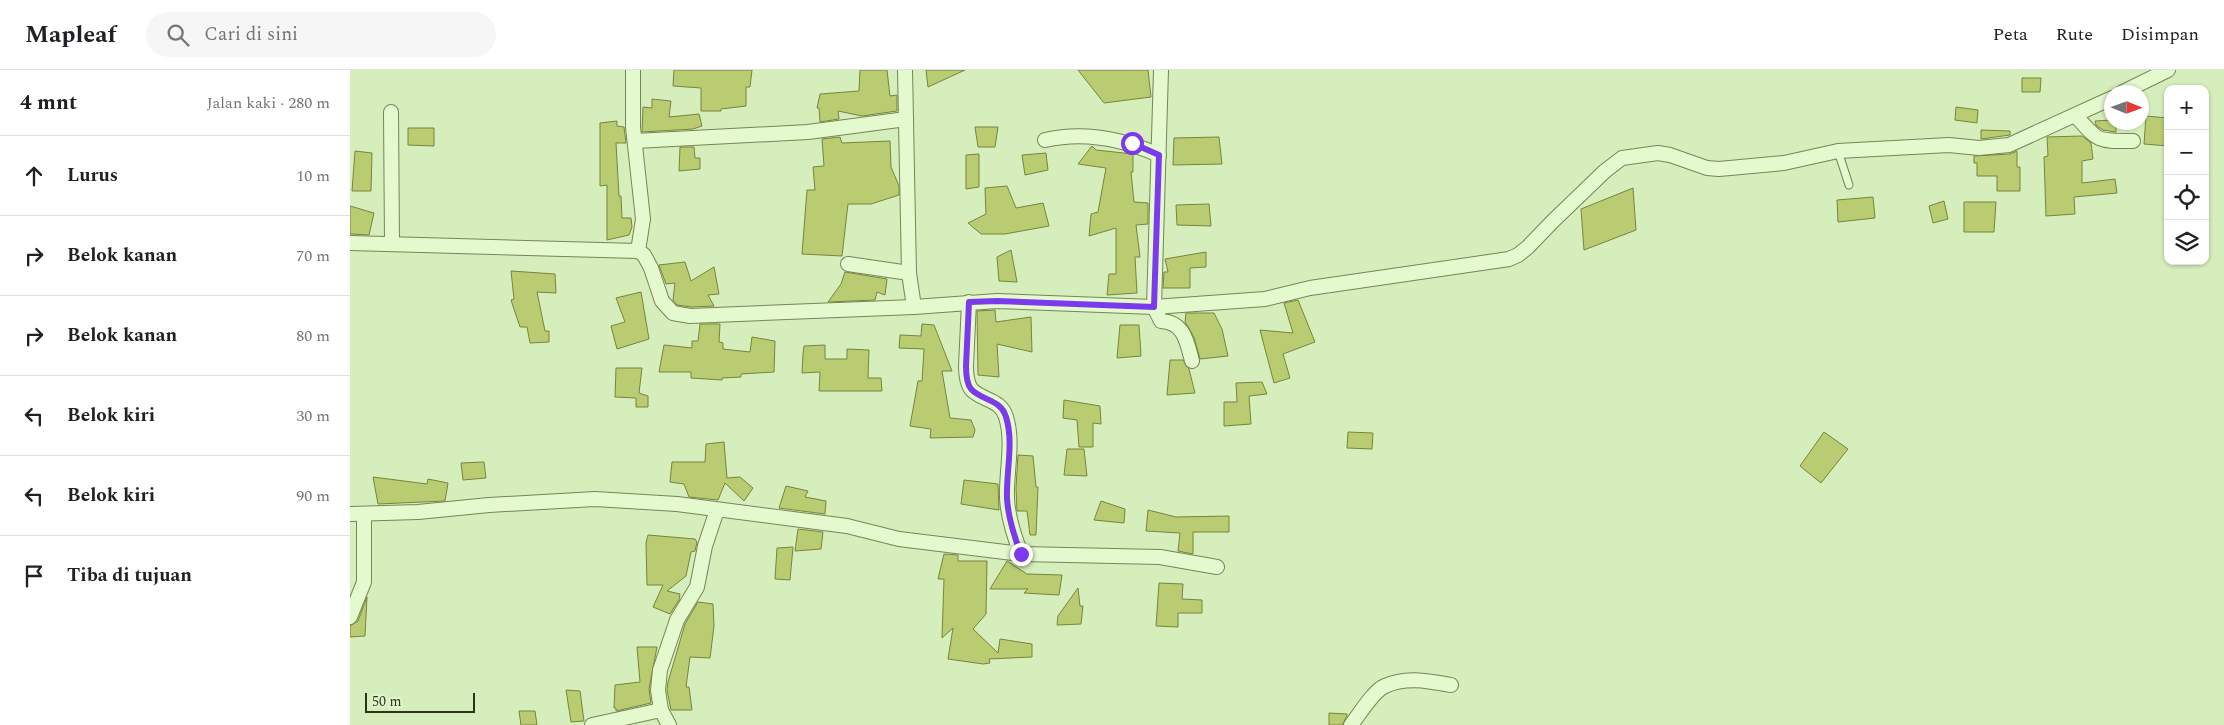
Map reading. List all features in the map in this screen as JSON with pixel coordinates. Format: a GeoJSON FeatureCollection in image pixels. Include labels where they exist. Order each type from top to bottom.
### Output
{"type":"FeatureCollection","features":[{"type":"Feature","properties":{"kind":"street"},"geometry":{"type":"LineString","coordinates":[[633,70],[635,141],[643,219],[638,250]]}},
{"type":"Feature","properties":{"kind":"street"},"geometry":{"type":"LineString","coordinates":[[905,70],[909,273],[914,307]]}},
{"type":"Feature","properties":{"kind":"street"},"geometry":{"type":"LineString","coordinates":[[1162,70],[1154,307],[1161,321],[1172,322],[1184,333],[1192,361]]}},
{"type":"Feature","properties":{"kind":"street"},"geometry":{"type":"LineString","coordinates":[[2137,85],[2168,70]]}},
{"type":"Feature","properties":{"kind":"street"},"geometry":{"type":"LineString","coordinates":[[350,243],[638,250],[644,255],[651,268],[662,301],[673,313],[690,316],[914,307],[997,301],[1154,307],[1265,299],[1310,288],[1509,259],[1528,247],[1598,177],[1622,158],[1664,154],[1701,166],[1719,169],[1784,163],[1838,151],[1949,145],[1979,148],[2009,144],[2104,102]]}},
{"type":"Feature","properties":{"kind":"street"},"geometry":{"type":"LineString","coordinates":[[391,112],[392,243]]}},
{"type":"Feature","properties":{"kind":"street"},"geometry":{"type":"LineString","coordinates":[[2076,116],[2095,138],[2108,141],[2133,141]]}},
{"type":"Feature","properties":{"kind":"street"},"geometry":{"type":"LineString","coordinates":[[635,141],[808,132],[906,119]]}},
{"type":"Feature","properties":{"kind":"street"},"geometry":{"type":"LineString","coordinates":[[1045,140],[1059,137],[1093,137],[1132,143],[1159,155]]}},
{"type":"Feature","properties":{"kind":"street"},"geometry":{"type":"LineString","coordinates":[[848,264],[909,273]]}},
{"type":"Feature","properties":{"kind":"street"},"geometry":{"type":"LineString","coordinates":[[969,302],[967,377],[972,389],[1002,407],[1006,414],[1008,431],[1007,499],[1011,528],[1021,554]]}},
{"type":"Feature","properties":{"kind":"street"},"geometry":{"type":"LineString","coordinates":[[350,616],[364,582],[357,514],[418,512],[489,504],[595,499],[677,504],[848,526],[899,539],[1021,554],[1160,557],[1217,567]]}},
{"type":"Feature","properties":{"kind":"street"},"geometry":{"type":"LineString","coordinates":[[669,725],[661,710],[658,690],[660,670],[683,606],[697,587],[705,546],[717,510]]}},
{"type":"Feature","properties":{"kind":"street"},"geometry":{"type":"LineString","coordinates":[[1351,725],[1383,686],[1417,679],[1451,685]]}},
{"type":"Feature","properties":{"kind":"street"},"geometry":{"type":"LineString","coordinates":[[592,725],[661,710]]}},
{"type":"Feature","properties":{"kind":"lane"},"geometry":{"type":"LineString","coordinates":[[1838,151],[1849,185]]}},
{"type":"Feature","properties":{"kind":"building"},"geometry":{"type":"Polygon","coordinates":[[[674,70],[752,70],[750,87],[746,87],[746,106],[721,109],[721,111],[701,111],[701,88],[673,86],[674,70]]]}},
{"type":"Feature","properties":{"kind":"building"},"geometry":{"type":"Polygon","coordinates":[[[860,70],[887,70],[890,96],[897,95],[897,111],[862,116],[838,111],[839,119],[820,122],[819,108],[817,108],[820,94],[859,91],[860,70]]]}},
{"type":"Feature","properties":{"kind":"building"},"geometry":{"type":"Polygon","coordinates":[[[926,70],[965,70],[928,87],[926,70]]]}},
{"type":"Feature","properties":{"kind":"building"},"geometry":{"type":"Polygon","coordinates":[[[1078,70],[1148,70],[1151,97],[1104,103],[1078,70]]]}},
{"type":"Feature","properties":{"kind":"building"},"geometry":{"type":"Polygon","coordinates":[[[2022,78],[2041,78],[2040,92],[2022,92],[2022,78]]]}},
{"type":"Feature","properties":{"kind":"building"},"geometry":{"type":"Polygon","coordinates":[[[652,99],[671,101],[669,117],[699,114],[702,126],[693,129],[642,132],[643,107],[652,108],[652,99]]]}},
{"type":"Feature","properties":{"kind":"building"},"geometry":{"type":"Polygon","coordinates":[[[1956,107],[1978,110],[1977,123],[1955,120],[1956,107]]]}},
{"type":"Feature","properties":{"kind":"building"},"geometry":{"type":"Polygon","coordinates":[[[2149,116],[2164,118],[2164,146],[2144,144],[2145,130],[2149,130],[2149,116]]]}},
{"type":"Feature","properties":{"kind":"building"},"geometry":{"type":"Polygon","coordinates":[[[2104,120],[2104,130],[2116,130],[2116,132],[2103,130],[2096,125],[2095,121],[2104,120]]]}},
{"type":"Feature","properties":{"kind":"building"},"geometry":{"type":"Polygon","coordinates":[[[617,121],[617,126],[624,127],[626,143],[616,143],[622,218],[631,218],[632,227],[629,235],[607,240],[607,185],[600,186],[600,123],[617,121]]]}},
{"type":"Feature","properties":{"kind":"building"},"geometry":{"type":"Polygon","coordinates":[[[975,127],[998,127],[995,147],[978,147],[975,127]]]}},
{"type":"Feature","properties":{"kind":"building"},"geometry":{"type":"Polygon","coordinates":[[[408,128],[434,128],[434,146],[408,145],[408,128]]]}},
{"type":"Feature","properties":{"kind":"building"},"geometry":{"type":"Polygon","coordinates":[[[1981,130],[2010,131],[2010,135],[1981,139],[1981,130]]]}},
{"type":"Feature","properties":{"kind":"building"},"geometry":{"type":"Polygon","coordinates":[[[2082,136],[2091,143],[2093,159],[2082,161],[2082,183],[2115,179],[2117,193],[2074,197],[2075,214],[2046,216],[2044,157],[2048,156],[2047,137],[2082,136]]]}},
{"type":"Feature","properties":{"kind":"building"},"geometry":{"type":"Polygon","coordinates":[[[840,137],[842,143],[890,141],[891,167],[899,186],[899,195],[871,204],[848,204],[842,256],[802,254],[807,190],[815,190],[813,167],[824,166],[822,139],[840,137]]]}},
{"type":"Feature","properties":{"kind":"building"},"geometry":{"type":"Polygon","coordinates":[[[1219,137],[1222,164],[1173,165],[1174,138],[1219,137]]]}},
{"type":"Feature","properties":{"kind":"building"},"geometry":{"type":"Polygon","coordinates":[[[1092,146],[1096,150],[1133,154],[1133,172],[1131,172],[1134,202],[1148,203],[1148,224],[1136,225],[1140,257],[1135,257],[1137,293],[1107,295],[1109,274],[1116,274],[1116,228],[1089,236],[1091,214],[1098,212],[1106,168],[1078,164],[1092,146]]]}},
{"type":"Feature","properties":{"kind":"building"},"geometry":{"type":"Polygon","coordinates":[[[680,147],[694,147],[695,158],[700,158],[700,169],[679,171],[680,147]]]}},
{"type":"Feature","properties":{"kind":"building"},"geometry":{"type":"Polygon","coordinates":[[[355,151],[372,153],[371,191],[352,191],[355,151]]]}},
{"type":"Feature","properties":{"kind":"building"},"geometry":{"type":"Polygon","coordinates":[[[2017,151],[2017,167],[2020,167],[2020,191],[1997,191],[1997,176],[1977,176],[1977,163],[1974,163],[1974,156],[2010,154],[2017,151]]]}},
{"type":"Feature","properties":{"kind":"building"},"geometry":{"type":"Polygon","coordinates":[[[1046,153],[1048,170],[1025,175],[1022,155],[1046,153]]]}},
{"type":"Feature","properties":{"kind":"building"},"geometry":{"type":"Polygon","coordinates":[[[979,154],[979,187],[966,189],[966,155],[979,154]]]}},
{"type":"Feature","properties":{"kind":"building"},"geometry":{"type":"Polygon","coordinates":[[[1007,186],[1016,208],[1043,203],[1049,226],[1005,234],[981,234],[968,223],[986,214],[985,188],[1007,186]]]}},
{"type":"Feature","properties":{"kind":"building"},"geometry":{"type":"Polygon","coordinates":[[[1633,188],[1636,230],[1584,250],[1581,209],[1633,188]]]}},
{"type":"Feature","properties":{"kind":"building"},"geometry":{"type":"Polygon","coordinates":[[[1873,197],[1875,218],[1838,222],[1837,200],[1873,197]]]}},
{"type":"Feature","properties":{"kind":"building"},"geometry":{"type":"Polygon","coordinates":[[[1944,201],[1948,219],[1933,223],[1929,206],[1944,201]]]}},
{"type":"Feature","properties":{"kind":"building"},"geometry":{"type":"Polygon","coordinates":[[[1964,202],[1996,202],[1994,232],[1964,232],[1964,202]]]}},
{"type":"Feature","properties":{"kind":"building"},"geometry":{"type":"Polygon","coordinates":[[[1209,204],[1211,226],[1177,225],[1176,205],[1209,204]]]}},
{"type":"Feature","properties":{"kind":"building"},"geometry":{"type":"Polygon","coordinates":[[[350,206],[374,213],[369,235],[350,234],[350,206]]]}},
{"type":"Feature","properties":{"kind":"building"},"geometry":{"type":"Polygon","coordinates":[[[1011,250],[1017,282],[999,281],[997,257],[1011,250]]]}},
{"type":"Feature","properties":{"kind":"building"},"geometry":{"type":"Polygon","coordinates":[[[1206,252],[1206,267],[1190,268],[1190,288],[1163,288],[1164,272],[1168,272],[1165,259],[1206,252]]]}},
{"type":"Feature","properties":{"kind":"building"},"geometry":{"type":"Polygon","coordinates":[[[685,262],[691,281],[714,267],[719,294],[708,295],[714,306],[691,307],[677,305],[673,300],[675,283],[666,284],[659,265],[685,262]]]}},
{"type":"Feature","properties":{"kind":"building"},"geometry":{"type":"Polygon","coordinates":[[[511,271],[555,274],[556,293],[537,292],[545,331],[549,331],[549,342],[530,343],[527,327],[520,327],[511,300],[514,299],[511,271]]]}},
{"type":"Feature","properties":{"kind":"building"},"geometry":{"type":"Polygon","coordinates":[[[845,272],[887,279],[885,295],[877,292],[875,300],[828,302],[841,284],[845,272]]]}},
{"type":"Feature","properties":{"kind":"building"},"geometry":{"type":"Polygon","coordinates":[[[641,292],[649,339],[617,349],[611,326],[625,322],[616,298],[641,292]]]}},
{"type":"Feature","properties":{"kind":"building"},"geometry":{"type":"Polygon","coordinates":[[[1298,300],[1315,342],[1283,354],[1290,378],[1274,383],[1260,330],[1293,333],[1284,303],[1298,300]]]}},
{"type":"Feature","properties":{"kind":"building"},"geometry":{"type":"Polygon","coordinates":[[[995,310],[996,322],[1031,317],[1032,352],[997,344],[999,377],[978,375],[977,311],[995,310]]]}},
{"type":"Feature","properties":{"kind":"building"},"geometry":{"type":"Polygon","coordinates":[[[1186,313],[1214,313],[1222,329],[1228,356],[1200,359],[1194,337],[1185,322],[1186,313]]]}},
{"type":"Feature","properties":{"kind":"building"},"geometry":{"type":"Polygon","coordinates":[[[700,324],[720,324],[719,342],[723,343],[723,349],[750,352],[752,337],[775,341],[774,372],[741,374],[741,377],[722,378],[722,380],[691,378],[691,372],[659,372],[664,345],[692,348],[692,341],[698,341],[700,324]]]}},
{"type":"Feature","properties":{"kind":"building"},"geometry":{"type":"Polygon","coordinates":[[[922,324],[934,325],[952,371],[942,371],[950,418],[971,420],[975,430],[973,437],[930,438],[931,429],[910,426],[918,381],[922,381],[924,349],[899,348],[900,335],[921,336],[922,324]]]}},
{"type":"Feature","properties":{"kind":"building"},"geometry":{"type":"Polygon","coordinates":[[[1120,325],[1139,325],[1141,356],[1117,358],[1120,325]]]}},
{"type":"Feature","properties":{"kind":"building"},"geometry":{"type":"Polygon","coordinates":[[[825,345],[825,359],[847,359],[847,349],[869,350],[868,378],[881,378],[882,391],[819,391],[820,372],[802,373],[804,346],[825,345]]]}},
{"type":"Feature","properties":{"kind":"building"},"geometry":{"type":"Polygon","coordinates":[[[1170,360],[1183,360],[1189,369],[1195,393],[1167,395],[1170,360]]]}},
{"type":"Feature","properties":{"kind":"building"},"geometry":{"type":"Polygon","coordinates":[[[616,368],[642,368],[639,393],[648,396],[648,407],[636,407],[636,398],[615,397],[616,368]]]}},
{"type":"Feature","properties":{"kind":"building"},"geometry":{"type":"Polygon","coordinates":[[[1262,382],[1267,394],[1249,396],[1251,424],[1224,426],[1224,402],[1237,402],[1236,383],[1262,382]]]}},
{"type":"Feature","properties":{"kind":"building"},"geometry":{"type":"Polygon","coordinates":[[[1064,400],[1100,406],[1101,424],[1093,423],[1093,447],[1079,447],[1077,420],[1063,418],[1064,400]]]}},
{"type":"Feature","properties":{"kind":"building"},"geometry":{"type":"Polygon","coordinates":[[[1348,432],[1373,433],[1372,449],[1347,448],[1348,432]]]}},
{"type":"Feature","properties":{"kind":"building"},"geometry":{"type":"Polygon","coordinates":[[[1824,432],[1848,449],[1821,483],[1800,466],[1824,432]]]}},
{"type":"Feature","properties":{"kind":"building"},"geometry":{"type":"Polygon","coordinates":[[[724,442],[727,478],[740,477],[753,488],[744,501],[725,483],[718,500],[689,497],[684,484],[670,482],[672,462],[705,462],[706,444],[724,442]]]}},
{"type":"Feature","properties":{"kind":"building"},"geometry":{"type":"Polygon","coordinates":[[[1067,449],[1084,449],[1087,476],[1064,475],[1067,449]]]}},
{"type":"Feature","properties":{"kind":"building"},"geometry":{"type":"Polygon","coordinates":[[[1018,455],[1033,456],[1036,487],[1038,487],[1036,535],[1030,535],[1027,511],[1017,511],[1018,455]]]}},
{"type":"Feature","properties":{"kind":"building"},"geometry":{"type":"Polygon","coordinates":[[[484,462],[486,478],[463,480],[461,463],[484,462]]]}},
{"type":"Feature","properties":{"kind":"building"},"geometry":{"type":"Polygon","coordinates":[[[373,477],[427,484],[428,479],[448,483],[445,501],[378,504],[373,477]]]}},
{"type":"Feature","properties":{"kind":"building"},"geometry":{"type":"Polygon","coordinates":[[[964,480],[998,484],[999,510],[961,504],[964,480]]]}},
{"type":"Feature","properties":{"kind":"building"},"geometry":{"type":"Polygon","coordinates":[[[786,486],[808,491],[805,497],[826,501],[825,514],[779,508],[786,486]]]}},
{"type":"Feature","properties":{"kind":"building"},"geometry":{"type":"Polygon","coordinates":[[[1101,501],[1125,509],[1124,523],[1094,520],[1101,501]]]}},
{"type":"Feature","properties":{"kind":"building"},"geometry":{"type":"Polygon","coordinates":[[[1148,510],[1176,517],[1229,516],[1229,532],[1193,532],[1193,554],[1178,551],[1180,533],[1146,531],[1148,510]]]}},
{"type":"Feature","properties":{"kind":"building"},"geometry":{"type":"Polygon","coordinates":[[[798,529],[823,532],[821,549],[795,551],[798,529]]]}},
{"type":"Feature","properties":{"kind":"building"},"geometry":{"type":"Polygon","coordinates":[[[648,535],[695,539],[697,542],[695,551],[691,552],[686,576],[667,591],[680,594],[679,600],[670,614],[653,607],[663,585],[647,585],[646,543],[648,535]]]}},
{"type":"Feature","properties":{"kind":"building"},"geometry":{"type":"Polygon","coordinates":[[[793,547],[790,580],[775,579],[777,548],[793,547]]]}},
{"type":"Feature","properties":{"kind":"building"},"geometry":{"type":"Polygon","coordinates":[[[944,554],[958,555],[958,561],[987,561],[986,614],[973,629],[998,653],[1000,639],[1032,644],[1032,657],[989,659],[990,663],[983,664],[948,659],[953,628],[942,638],[944,579],[938,579],[944,554]]]}},
{"type":"Feature","properties":{"kind":"building"},"geometry":{"type":"Polygon","coordinates":[[[1007,561],[1027,574],[1062,575],[1059,595],[1024,593],[1028,589],[990,589],[1007,561]]]}},
{"type":"Feature","properties":{"kind":"building"},"geometry":{"type":"Polygon","coordinates":[[[1159,583],[1183,584],[1182,599],[1202,600],[1202,613],[1178,613],[1178,627],[1156,626],[1159,583]]]}},
{"type":"Feature","properties":{"kind":"building"},"geometry":{"type":"Polygon","coordinates":[[[1078,588],[1080,606],[1083,606],[1081,624],[1057,625],[1058,616],[1078,588]]]}},
{"type":"Feature","properties":{"kind":"building"},"geometry":{"type":"Polygon","coordinates":[[[367,597],[365,636],[350,637],[350,626],[358,621],[367,597]]]}},
{"type":"Feature","properties":{"kind":"building"},"geometry":{"type":"Polygon","coordinates":[[[698,602],[713,604],[714,626],[710,658],[690,657],[686,687],[689,687],[692,710],[671,710],[667,690],[668,682],[685,624],[698,602]]]}},
{"type":"Feature","properties":{"kind":"building"},"geometry":{"type":"Polygon","coordinates":[[[637,647],[657,647],[649,689],[651,703],[616,711],[616,708],[614,708],[615,685],[640,682],[637,647]]]}},
{"type":"Feature","properties":{"kind":"building"},"geometry":{"type":"Polygon","coordinates":[[[566,690],[580,691],[584,721],[571,722],[566,690]]]}},
{"type":"Feature","properties":{"kind":"building"},"geometry":{"type":"Polygon","coordinates":[[[519,711],[535,711],[537,725],[521,725],[519,711]]]}},
{"type":"Feature","properties":{"kind":"building"},"geometry":{"type":"Polygon","coordinates":[[[1329,713],[1347,714],[1347,716],[1342,725],[1329,725],[1329,713]]]}},
{"type":"Feature","properties":{"kind":"route"},"geometry":{"type":"LineString","coordinates":[[1021,554],[1011,528],[1007,499],[1008,423],[1006,414],[1002,407],[972,389],[967,377],[969,302],[997,301],[1154,307],[1159,155],[1132,143]]}}]}
